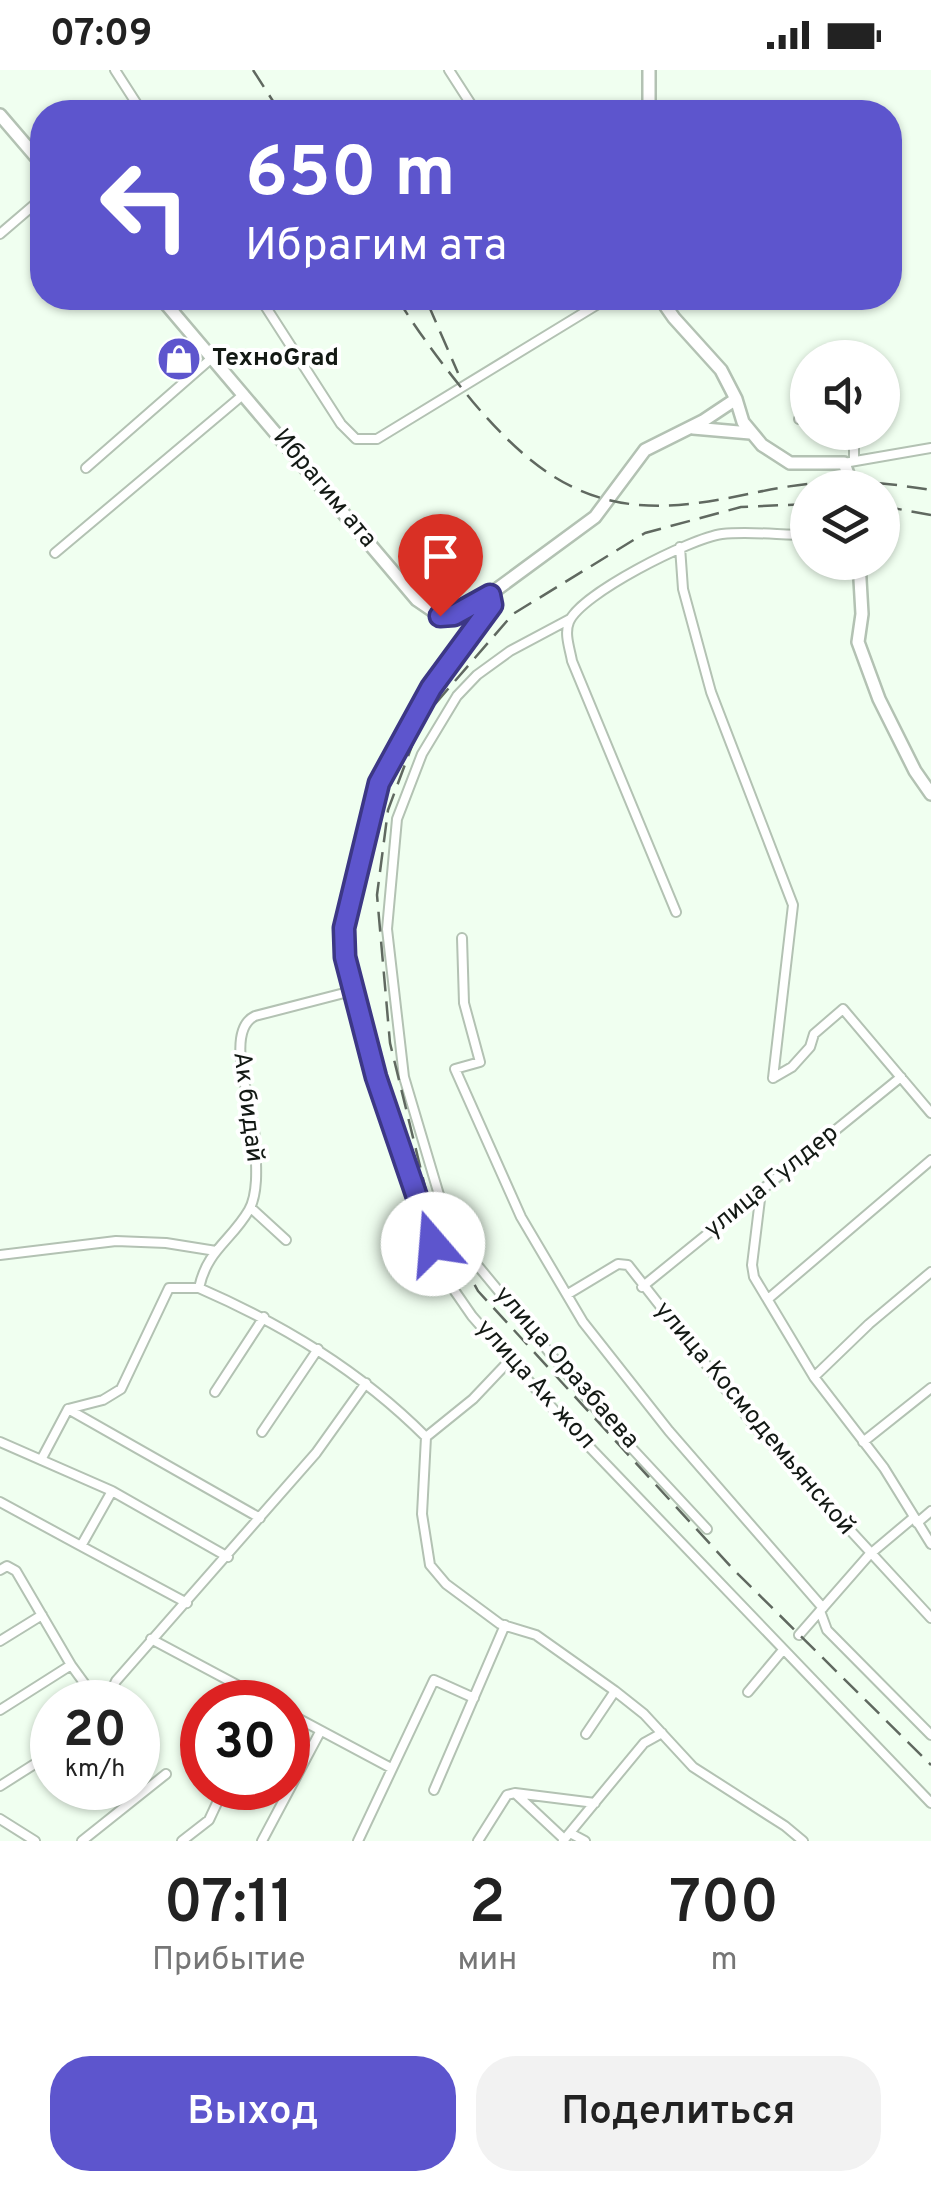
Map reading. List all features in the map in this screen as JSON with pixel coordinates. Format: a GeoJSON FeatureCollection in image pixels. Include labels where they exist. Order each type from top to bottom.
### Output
{"type":"FeatureCollection","features":[{"type":"Feature","properties":{"kind":"street"},"geometry":{"type":"LineString","coordinates":[[116,70],[135,100]]}},
{"type":"Feature","properties":{"kind":"street"},"geometry":{"type":"LineString","coordinates":[[449,70],[468,100]]}},
{"type":"Feature","properties":{"kind":"street"},"geometry":{"type":"LineString","coordinates":[[649,70],[649,100]]}},
{"type":"Feature","properties":{"kind":"street"},"geometry":{"type":"LineString","coordinates":[[0,116],[30,150]]}},
{"type":"Feature","properties":{"kind":"street"},"geometry":{"type":"LineString","coordinates":[[0,234],[30,208]]}},
{"type":"Feature","properties":{"kind":"street","name":"Ибрагим ата"},"geometry":{"type":"LineString","coordinates":[[171,310],[417,600],[440,616],[454,615],[490,595],[596,517],[645,450],[736,399]]}},
{"type":"Feature","properties":{"kind":"street"},"geometry":{"type":"LineString","coordinates":[[268,310],[341,424],[356,439],[377,439],[588,310]]}},
{"type":"Feature","properties":{"kind":"street"},"geometry":{"type":"LineString","coordinates":[[668,310],[721,370],[750,433],[790,463],[849,462],[931,448]]}},
{"type":"Feature","properties":{"kind":"street"},"geometry":{"type":"LineString","coordinates":[[86,468],[213,357]]}},
{"type":"Feature","properties":{"kind":"street"},"geometry":{"type":"LineString","coordinates":[[55,552],[244,394]]}},
{"type":"Feature","properties":{"kind":"street"},"geometry":{"type":"LineString","coordinates":[[688,428],[750,433]]}},
{"type":"Feature","properties":{"kind":"street"},"geometry":{"type":"LineString","coordinates":[[851,450],[851,470]]}},
{"type":"Feature","properties":{"kind":"street","name":"улица Оразбаева"},"geometry":{"type":"LineString","coordinates":[[707,1529],[601,1416],[464,1249],[445,1215],[404,1078],[388,929],[397,819],[422,754],[456,696],[478,675],[510,652],[570,619],[621,580],[700,538],[726,534],[790,536]]}},
{"type":"Feature","properties":{"kind":"street"},"geometry":{"type":"LineString","coordinates":[[680,547],[683,589],[711,692],[793,905],[774,1078],[792,1068],[810,1047],[814,1034],[843,1009],[931,1113]]}},
{"type":"Feature","properties":{"kind":"street"},"geometry":{"type":"LineString","coordinates":[[861,580],[858,642],[879,699],[931,794]]}},
{"type":"Feature","properties":{"kind":"street","name":"улица Ак жол"},"geometry":{"type":"LineString","coordinates":[[490,595],[492,605],[431,688],[379,783],[344,928],[352,991],[376,1077],[433,1244],[454,1290],[472,1316],[554,1411],[931,1803]]}},
{"type":"Feature","properties":{"kind":"street"},"geometry":{"type":"LineString","coordinates":[[570,619],[567,634],[572,661],[676,912]]}},
{"type":"Feature","properties":{"kind":"street","name":"улица Оразбаева"},"geometry":{"type":"LineString","coordinates":[[462,938],[464,1003],[480,1062],[455,1069],[521,1216],[583,1322],[669,1431],[821,1610],[827,1630],[931,1734]]}},
{"type":"Feature","properties":{"kind":"street","name":"Ак бидай"},"geometry":{"type":"LineString","coordinates":[[251,1208],[256,1173],[255,1130],[240,1052],[242,1029],[255,1016],[352,991]]}},
{"type":"Feature","properties":{"kind":"street","name":"улица Гулдер"},"geometry":{"type":"LineString","coordinates":[[642,1287],[900,1077]]}},
{"type":"Feature","properties":{"kind":"street"},"geometry":{"type":"LineString","coordinates":[[768,1299],[931,1160]]}},
{"type":"Feature","properties":{"kind":"street"},"geometry":{"type":"LineString","coordinates":[[761,1191],[754,1278],[814,1376],[864,1442],[931,1544]]}},
{"type":"Feature","properties":{"kind":"street"},"geometry":{"type":"LineString","coordinates":[[199,1288],[204,1266],[251,1208],[286,1240]]}},
{"type":"Feature","properties":{"kind":"street"},"geometry":{"type":"LineString","coordinates":[[0,1255],[116,1241],[216,1251]]}},
{"type":"Feature","properties":{"kind":"street","name":"улица Космодемьянской"},"geometry":{"type":"LineString","coordinates":[[568,1294],[618,1264],[628,1265],[756,1428],[931,1618]]}},
{"type":"Feature","properties":{"kind":"street"},"geometry":{"type":"LineString","coordinates":[[814,1376],[931,1272]]}},
{"type":"Feature","properties":{"kind":"street"},"geometry":{"type":"LineString","coordinates":[[40,1460],[68,1409],[103,1400],[121,1389],[166,1291],[174,1287],[199,1288],[318,1348],[366,1383],[426,1437]]}},
{"type":"Feature","properties":{"kind":"street"},"geometry":{"type":"LineString","coordinates":[[215,1392],[259,1315]]}},
{"type":"Feature","properties":{"kind":"street"},"geometry":{"type":"LineString","coordinates":[[262,1432],[318,1348]]}},
{"type":"Feature","properties":{"kind":"street"},"geometry":{"type":"LineString","coordinates":[[512,1360],[473,1399],[426,1437],[422,1514],[430,1565],[446,1584],[504,1625],[536,1635],[615,1691],[662,1733],[692,1767],[803,1841]]}},
{"type":"Feature","properties":{"kind":"street"},"geometry":{"type":"LineString","coordinates":[[117,1680],[316,1453],[366,1383]]}},
{"type":"Feature","properties":{"kind":"street"},"geometry":{"type":"LineString","coordinates":[[864,1442],[931,1388]]}},
{"type":"Feature","properties":{"kind":"street"},"geometry":{"type":"LineString","coordinates":[[68,1409],[260,1518]]}},
{"type":"Feature","properties":{"kind":"street"},"geometry":{"type":"LineString","coordinates":[[0,1442],[112,1491],[228,1557]]}},
{"type":"Feature","properties":{"kind":"street"},"geometry":{"type":"LineString","coordinates":[[81,1546],[112,1491]]}},
{"type":"Feature","properties":{"kind":"street"},"geometry":{"type":"LineString","coordinates":[[0,1502],[187,1603]]}},
{"type":"Feature","properties":{"kind":"street"},"geometry":{"type":"LineString","coordinates":[[799,1635],[870,1555],[931,1511]]}},
{"type":"Feature","properties":{"kind":"street"},"geometry":{"type":"LineString","coordinates":[[0,1570],[7,1566],[16,1571],[84,1680]]}},
{"type":"Feature","properties":{"kind":"street"},"geometry":{"type":"LineString","coordinates":[[0,1641],[42,1615]]}},
{"type":"Feature","properties":{"kind":"street"},"geometry":{"type":"LineString","coordinates":[[434,1790],[504,1625]]}},
{"type":"Feature","properties":{"kind":"street"},"geometry":{"type":"LineString","coordinates":[[151,1639],[226,1680]]}},
{"type":"Feature","properties":{"kind":"street"},"geometry":{"type":"LineString","coordinates":[[748,1692],[783,1650]]}},
{"type":"Feature","properties":{"kind":"street"},"geometry":{"type":"LineString","coordinates":[[0,1710],[71,1665]]}},
{"type":"Feature","properties":{"kind":"street"},"geometry":{"type":"LineString","coordinates":[[358,1841],[434,1680],[474,1698]]}},
{"type":"Feature","properties":{"kind":"street"},"geometry":{"type":"LineString","coordinates":[[586,1734],[615,1691]]}},
{"type":"Feature","properties":{"kind":"street"},"geometry":{"type":"LineString","coordinates":[[310,1726],[391,1768]]}},
{"type":"Feature","properties":{"kind":"street"},"geometry":{"type":"LineString","coordinates":[[262,1841],[320,1732]]}},
{"type":"Feature","properties":{"kind":"street"},"geometry":{"type":"LineString","coordinates":[[566,1838],[644,1744],[662,1733]]}},
{"type":"Feature","properties":{"kind":"street"},"geometry":{"type":"LineString","coordinates":[[0,1786],[30,1767]]}},
{"type":"Feature","properties":{"kind":"street"},"geometry":{"type":"LineString","coordinates":[[82,1841],[166,1774]]}},
{"type":"Feature","properties":{"kind":"street"},"geometry":{"type":"LineString","coordinates":[[478,1841],[502,1799],[514,1793],[595,1803]]}},
{"type":"Feature","properties":{"kind":"street"},"geometry":{"type":"LineString","coordinates":[[514,1793],[566,1838],[585,1841]]}},
{"type":"Feature","properties":{"kind":"street"},"geometry":{"type":"LineString","coordinates":[[182,1841],[208,1820],[213,1810]]}},
{"type":"Feature","properties":{"kind":"street"},"geometry":{"type":"LineString","coordinates":[[0,1819],[35,1841]]}},
{"type":"Feature","properties":{"kind":"street"},"geometry":{"type":"LineString","coordinates":[[784,1841],[789,1829]]}},
{"type":"Feature","properties":{"kind":"railway"},"geometry":{"type":"LineString","coordinates":[[253,70],[272,100]]}},
{"type":"Feature","properties":{"kind":"railway"},"geometry":{"type":"LineString","coordinates":[[405,310],[443,364],[497,428],[545,471],[598,497],[660,506],[846,482],[931,490]]}},
{"type":"Feature","properties":{"kind":"railway"},"geometry":{"type":"LineString","coordinates":[[431,310],[458,373]]}},
{"type":"Feature","properties":{"kind":"railway"},"geometry":{"type":"LineString","coordinates":[[790,505],[741,507],[645,533],[513,614],[422,719],[388,810],[377,895],[390,1043],[428,1199],[478,1291],[734,1570],[931,1765]]}},
{"type":"Feature","properties":{"kind":"railway"},"geometry":{"type":"LineString","coordinates":[[900,509],[931,515]]}},
{"type":"Feature","properties":{"kind":"place","name":"ТехноGrad"},"geometry":{"type":"Point","coordinates":[179,359]}},
{"type":"Feature","properties":{"kind":"route"},"geometry":{"type":"LineString","coordinates":[[433,1244],[376,1077],[352,991],[344,928],[379,783],[431,688],[492,605],[490,595],[454,615],[440,616]]}}]}
